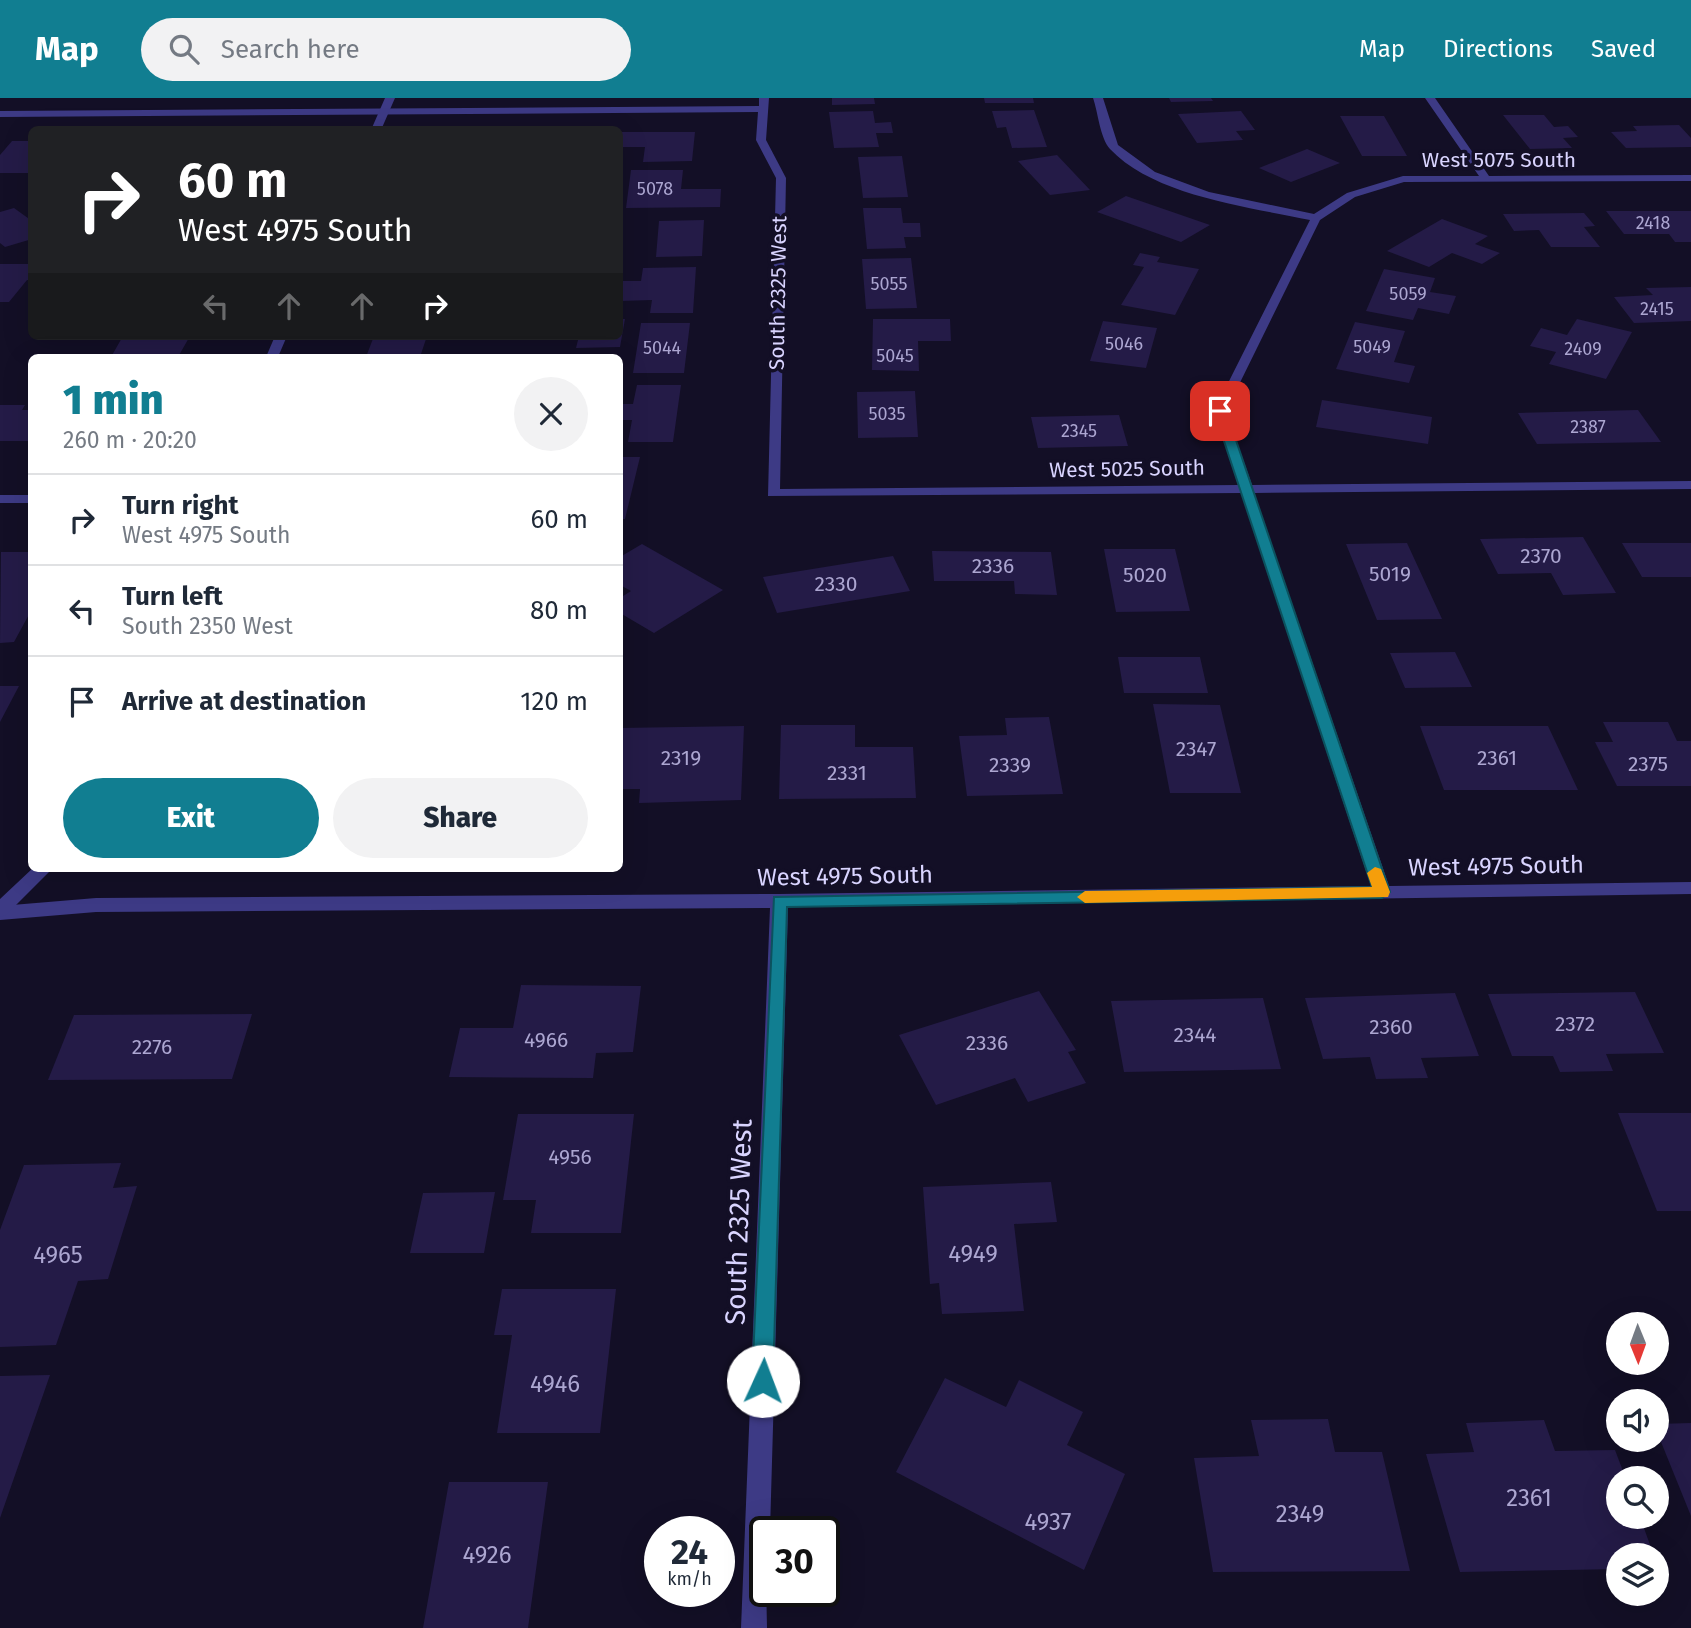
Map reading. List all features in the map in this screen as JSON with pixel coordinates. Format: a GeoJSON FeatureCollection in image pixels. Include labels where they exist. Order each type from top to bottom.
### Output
{"type":"FeatureCollection","features":[{"type":"Feature","properties":{"kind":"street"},"geometry":{"type":"LineString","coordinates":[[378,126],[390,98]]}},
{"type":"Feature","properties":{"kind":"street"},"geometry":{"type":"LineString","coordinates":[[1098,98],[1113,146],[1151,174],[1206,195],[1316,218],[1220,411],[1382,892]]}},
{"type":"Feature","properties":{"kind":"street"},"geometry":{"type":"LineString","coordinates":[[1430,98],[1486,179]]}},
{"type":"Feature","properties":{"kind":"street"},"geometry":{"type":"LineString","coordinates":[[0,114],[384,111],[763,103]]}},
{"type":"Feature","properties":{"kind":"street","name":"South 2325 West"},"geometry":{"type":"LineString","coordinates":[[763,103],[761,140],[781,178],[773,493]]}},
{"type":"Feature","properties":{"kind":"street","name":"West 5075 South"},"geometry":{"type":"LineString","coordinates":[[1316,218],[1351,195],[1403,180],[1691,178]]}},
{"type":"Feature","properties":{"kind":"street","name":"West 5025 South"},"geometry":{"type":"LineString","coordinates":[[773,493],[1691,485]]}},
{"type":"Feature","properties":{"kind":"street"},"geometry":{"type":"LineString","coordinates":[[0,499],[28,499]]}},
{"type":"Feature","properties":{"kind":"street"},"geometry":{"type":"LineString","coordinates":[[0,912],[40,872]]}},
{"type":"Feature","properties":{"kind":"street","name":"West 4975 South"},"geometry":{"type":"LineString","coordinates":[[0,912],[96,905],[779,901],[1691,888]]}},
{"type":"Feature","properties":{"kind":"street","name":"South 2325 West"},"geometry":{"type":"LineString","coordinates":[[754,1628],[779,901]]}},
{"type":"Feature","properties":{"kind":"building"},"geometry":{"type":"Polygon","coordinates":[[[832,98],[874,98],[875,104],[832,105],[832,98]]]}},
{"type":"Feature","properties":{"kind":"building"},"geometry":{"type":"Polygon","coordinates":[[[984,98],[1033,98],[1034,103],[985,103],[984,98]]]}},
{"type":"Feature","properties":{"kind":"building"},"geometry":{"type":"Polygon","coordinates":[[[1169,98],[1211,98],[1213,101],[1171,102],[1169,98]]]}},
{"type":"Feature","properties":{"kind":"building"},"geometry":{"type":"Polygon","coordinates":[[[1034,110],[1047,147],[1012,148],[1006,127],[997,128],[992,111],[1034,110]]]}},
{"type":"Feature","properties":{"kind":"building"},"geometry":{"type":"Polygon","coordinates":[[[873,111],[875,123],[891,122],[893,133],[876,133],[879,147],[834,148],[829,112],[873,111]]]}},
{"type":"Feature","properties":{"kind":"building"},"geometry":{"type":"Polygon","coordinates":[[[1241,111],[1255,130],[1236,131],[1243,140],[1197,143],[1178,114],[1241,111]]]}},
{"type":"Feature","properties":{"kind":"building"},"geometry":{"type":"Polygon","coordinates":[[[1503,115],[1544,115],[1554,127],[1568,126],[1578,137],[1563,138],[1572,148],[1530,149],[1503,115]]]}},
{"type":"Feature","properties":{"kind":"building"},"geometry":{"type":"Polygon","coordinates":[[[1340,116],[1384,116],[1407,156],[1362,156],[1340,116]]]}},
{"type":"Feature","properties":{"kind":"building"},"geometry":{"type":"Polygon","coordinates":[[[1679,125],[1691,138],[1691,147],[1626,148],[1611,132],[1637,131],[1633,126],[1679,125]]]}},
{"type":"Feature","properties":{"kind":"building"},"geometry":{"type":"Polygon","coordinates":[[[623,132],[695,132],[692,161],[643,162],[645,147],[623,147],[623,132]]]}},
{"type":"Feature","properties":{"kind":"building"},"geometry":{"type":"Polygon","coordinates":[[[12,141],[28,141],[28,173],[0,173],[0,155],[12,141]]]}},
{"type":"Feature","properties":{"kind":"building"},"geometry":{"type":"Polygon","coordinates":[[[1307,149],[1340,163],[1291,182],[1259,168],[1307,149]]]}},
{"type":"Feature","properties":{"kind":"building"},"geometry":{"type":"Polygon","coordinates":[[[1057,155],[1090,190],[1050,195],[1018,161],[1057,155]]]}},
{"type":"Feature","properties":{"kind":"building"},"geometry":{"type":"Polygon","coordinates":[[[902,156],[908,197],[863,198],[858,157],[902,156]]]}},
{"type":"Feature","properties":{"kind":"building"},"geometry":{"type":"Polygon","coordinates":[[[631,170],[683,170],[681,189],[721,189],[720,207],[626,208],[631,170]]]}},
{"type":"Feature","properties":{"kind":"building"},"geometry":{"type":"Polygon","coordinates":[[[1126,196],[1210,225],[1181,242],[1097,212],[1126,196]]]}},
{"type":"Feature","properties":{"kind":"building"},"geometry":{"type":"Polygon","coordinates":[[[14,208],[28,218],[28,240],[5,247],[0,243],[0,212],[14,208]]]}},
{"type":"Feature","properties":{"kind":"building"},"geometry":{"type":"Polygon","coordinates":[[[863,208],[901,208],[903,223],[920,223],[921,237],[904,237],[906,248],[867,249],[863,208]]]}},
{"type":"Feature","properties":{"kind":"building"},"geometry":{"type":"Polygon","coordinates":[[[1606,211],[1691,211],[1691,242],[1675,242],[1669,234],[1624,234],[1606,211]]]}},
{"type":"Feature","properties":{"kind":"building"},"geometry":{"type":"Polygon","coordinates":[[[1584,213],[1595,226],[1584,227],[1600,247],[1551,247],[1539,230],[1514,231],[1503,214],[1584,213]]]}},
{"type":"Feature","properties":{"kind":"building"},"geometry":{"type":"Polygon","coordinates":[[[1442,219],[1488,236],[1475,244],[1500,253],[1482,264],[1452,253],[1429,267],[1387,251],[1442,219]]]}},
{"type":"Feature","properties":{"kind":"building"},"geometry":{"type":"Polygon","coordinates":[[[704,220],[702,256],[656,257],[659,221],[704,220]]]}},
{"type":"Feature","properties":{"kind":"building"},"geometry":{"type":"Polygon","coordinates":[[[1140,253],[1160,257],[1157,262],[1199,269],[1175,315],[1121,305],[1144,267],[1133,265],[1140,253]]]}},
{"type":"Feature","properties":{"kind":"building"},"geometry":{"type":"Polygon","coordinates":[[[911,258],[917,308],[866,309],[862,259],[911,258]]]}},
{"type":"Feature","properties":{"kind":"building"},"geometry":{"type":"Polygon","coordinates":[[[0,264],[28,264],[28,280],[9,302],[0,302],[0,264]]]}},
{"type":"Feature","properties":{"kind":"building"},"geometry":{"type":"Polygon","coordinates":[[[696,267],[693,313],[650,313],[652,300],[623,301],[623,281],[641,281],[643,268],[696,267]]]}},
{"type":"Feature","properties":{"kind":"building"},"geometry":{"type":"Polygon","coordinates":[[[1384,269],[1435,278],[1430,292],[1456,296],[1449,314],[1418,308],[1413,320],[1366,311],[1384,269]]]}},
{"type":"Feature","properties":{"kind":"building"},"geometry":{"type":"Polygon","coordinates":[[[1691,287],[1691,321],[1634,323],[1614,297],[1653,295],[1646,288],[1691,287]]]}},
{"type":"Feature","properties":{"kind":"building"},"geometry":{"type":"Polygon","coordinates":[[[873,319],[950,319],[951,341],[918,341],[919,371],[872,370],[873,319]]]}},
{"type":"Feature","properties":{"kind":"building"},"geometry":{"type":"Polygon","coordinates":[[[1577,319],[1632,332],[1606,379],[1549,364],[1556,352],[1530,346],[1541,328],[1567,335],[1577,319]]]}},
{"type":"Feature","properties":{"kind":"building"},"geometry":{"type":"Polygon","coordinates":[[[1103,321],[1157,328],[1146,368],[1090,361],[1103,321]]]}},
{"type":"Feature","properties":{"kind":"building"},"geometry":{"type":"Polygon","coordinates":[[[1355,322],[1405,331],[1394,362],[1415,366],[1409,383],[1336,369],[1355,322]]]}},
{"type":"Feature","properties":{"kind":"building"},"geometry":{"type":"Polygon","coordinates":[[[641,323],[690,323],[684,373],[633,373],[641,323]]]}},
{"type":"Feature","properties":{"kind":"building"},"geometry":{"type":"Polygon","coordinates":[[[121,340],[188,340],[180,354],[113,354],[121,340]]]}},
{"type":"Feature","properties":{"kind":"building"},"geometry":{"type":"Polygon","coordinates":[[[372,340],[426,340],[421,354],[367,354],[372,340]]]}},
{"type":"Feature","properties":{"kind":"building"},"geometry":{"type":"Polygon","coordinates":[[[578,340],[621,340],[620,347],[576,348],[578,340]]]}},
{"type":"Feature","properties":{"kind":"building"},"geometry":{"type":"Polygon","coordinates":[[[637,385],[681,385],[673,442],[628,442],[632,420],[623,420],[623,404],[633,404],[637,385]]]}},
{"type":"Feature","properties":{"kind":"building"},"geometry":{"type":"Polygon","coordinates":[[[915,391],[918,437],[858,438],[857,392],[915,391]]]}},
{"type":"Feature","properties":{"kind":"building"},"geometry":{"type":"Polygon","coordinates":[[[1322,400],[1432,417],[1428,444],[1316,427],[1322,400]]]}},
{"type":"Feature","properties":{"kind":"building"},"geometry":{"type":"Polygon","coordinates":[[[0,405],[25,405],[22,410],[28,410],[28,441],[0,441],[0,405]]]}},
{"type":"Feature","properties":{"kind":"building"},"geometry":{"type":"Polygon","coordinates":[[[1638,410],[1661,442],[1537,444],[1518,413],[1638,410]]]}},
{"type":"Feature","properties":{"kind":"building"},"geometry":{"type":"Polygon","coordinates":[[[1119,415],[1128,446],[1038,448],[1031,417],[1119,415]]]}},
{"type":"Feature","properties":{"kind":"building"},"geometry":{"type":"Polygon","coordinates":[[[623,457],[640,457],[625,519],[623,457]]]}},
{"type":"Feature","properties":{"kind":"building"},"geometry":{"type":"Polygon","coordinates":[[[1583,537],[1616,593],[1563,595],[1551,573],[1498,574],[1480,539],[1583,537]]]}},
{"type":"Feature","properties":{"kind":"building"},"geometry":{"type":"Polygon","coordinates":[[[1407,543],[1442,619],[1377,620],[1346,544],[1407,543]]]}},
{"type":"Feature","properties":{"kind":"building"},"geometry":{"type":"Polygon","coordinates":[[[1622,543],[1691,543],[1691,577],[1642,577],[1622,543]]]}},
{"type":"Feature","properties":{"kind":"building"},"geometry":{"type":"Polygon","coordinates":[[[642,544],[723,590],[654,633],[623,615],[623,596],[631,591],[623,587],[623,555],[642,544]]]}},
{"type":"Feature","properties":{"kind":"building"},"geometry":{"type":"Polygon","coordinates":[[[1104,549],[1175,549],[1190,611],[1116,612],[1104,549]]]}},
{"type":"Feature","properties":{"kind":"building"},"geometry":{"type":"Polygon","coordinates":[[[932,551],[1051,552],[1057,595],[1015,594],[1014,581],[934,581],[932,551]]]}},
{"type":"Feature","properties":{"kind":"building"},"geometry":{"type":"Polygon","coordinates":[[[1,552],[28,552],[28,616],[14,642],[0,643],[1,552]]]}},
{"type":"Feature","properties":{"kind":"building"},"geometry":{"type":"Polygon","coordinates":[[[893,556],[910,591],[777,613],[763,577],[893,556]]]}},
{"type":"Feature","properties":{"kind":"building"},"geometry":{"type":"Polygon","coordinates":[[[1455,652],[1472,687],[1405,688],[1390,653],[1455,652]]]}},
{"type":"Feature","properties":{"kind":"building"},"geometry":{"type":"Polygon","coordinates":[[[1118,657],[1200,657],[1208,693],[1124,693],[1118,657]]]}},
{"type":"Feature","properties":{"kind":"building"},"geometry":{"type":"Polygon","coordinates":[[[0,686],[19,686],[0,722],[0,686]]]}},
{"type":"Feature","properties":{"kind":"building"},"geometry":{"type":"Polygon","coordinates":[[[1153,704],[1220,705],[1241,793],[1170,793],[1153,704]]]}},
{"type":"Feature","properties":{"kind":"building"},"geometry":{"type":"Polygon","coordinates":[[[1049,717],[1063,794],[967,796],[959,736],[1007,735],[1005,718],[1049,717]]]}},
{"type":"Feature","properties":{"kind":"building"},"geometry":{"type":"Polygon","coordinates":[[[1603,722],[1668,722],[1677,741],[1691,741],[1691,786],[1617,786],[1595,742],[1613,742],[1603,722]]]}},
{"type":"Feature","properties":{"kind":"building"},"geometry":{"type":"Polygon","coordinates":[[[781,725],[855,725],[855,747],[913,747],[916,798],[779,799],[781,725]]]}},
{"type":"Feature","properties":{"kind":"building"},"geometry":{"type":"Polygon","coordinates":[[[744,726],[741,800],[639,803],[640,789],[623,789],[623,728],[744,726]]]}},
{"type":"Feature","properties":{"kind":"building"},"geometry":{"type":"Polygon","coordinates":[[[1420,726],[1548,726],[1578,790],[1444,790],[1420,726]]]}},
{"type":"Feature","properties":{"kind":"building"},"geometry":{"type":"Polygon","coordinates":[[[521,985],[641,986],[633,1052],[596,1053],[593,1078],[449,1077],[460,1028],[513,1028],[521,985]]]}},
{"type":"Feature","properties":{"kind":"building"},"geometry":{"type":"Polygon","coordinates":[[[1039,991],[1076,1050],[1068,1052],[1086,1083],[1028,1102],[1015,1078],[936,1105],[899,1035],[1039,991]]]}},
{"type":"Feature","properties":{"kind":"building"},"geometry":{"type":"Polygon","coordinates":[[[1635,992],[1664,1053],[1606,1054],[1613,1071],[1560,1072],[1553,1056],[1512,1056],[1488,994],[1635,992]]]}},
{"type":"Feature","properties":{"kind":"building"},"geometry":{"type":"Polygon","coordinates":[[[1455,993],[1479,1056],[1421,1058],[1428,1078],[1376,1079],[1370,1057],[1323,1059],[1305,998],[1455,993]]]}},
{"type":"Feature","properties":{"kind":"building"},"geometry":{"type":"Polygon","coordinates":[[[1263,998],[1281,1069],[1124,1072],[1111,1001],[1263,998]]]}},
{"type":"Feature","properties":{"kind":"building"},"geometry":{"type":"Polygon","coordinates":[[[252,1014],[232,1079],[48,1080],[74,1015],[252,1014]]]}},
{"type":"Feature","properties":{"kind":"building"},"geometry":{"type":"Polygon","coordinates":[[[1618,1113],[1691,1113],[1691,1211],[1657,1211],[1618,1113]]]}},
{"type":"Feature","properties":{"kind":"building"},"geometry":{"type":"Polygon","coordinates":[[[518,1114],[634,1114],[621,1233],[531,1233],[536,1200],[503,1200],[518,1114]]]}},
{"type":"Feature","properties":{"kind":"building"},"geometry":{"type":"Polygon","coordinates":[[[121,1163],[113,1188],[137,1186],[108,1279],[78,1281],[56,1345],[0,1347],[0,1230],[24,1165],[121,1163]]]}},
{"type":"Feature","properties":{"kind":"building"},"geometry":{"type":"Polygon","coordinates":[[[1051,1182],[1057,1222],[1014,1224],[1024,1311],[942,1314],[939,1283],[930,1284],[923,1187],[1051,1182]]]}},
{"type":"Feature","properties":{"kind":"building"},"geometry":{"type":"Polygon","coordinates":[[[495,1192],[484,1253],[410,1253],[423,1193],[495,1192]]]}},
{"type":"Feature","properties":{"kind":"building"},"geometry":{"type":"Polygon","coordinates":[[[502,1289],[616,1289],[600,1433],[497,1433],[512,1335],[494,1335],[502,1289]]]}},
{"type":"Feature","properties":{"kind":"building"},"geometry":{"type":"Polygon","coordinates":[[[50,1375],[0,1518],[0,1376],[50,1375]]]}},
{"type":"Feature","properties":{"kind":"building"},"geometry":{"type":"Polygon","coordinates":[[[945,1378],[1006,1407],[1019,1380],[1083,1412],[1067,1445],[1125,1474],[1084,1570],[896,1472],[945,1378]]]}},
{"type":"Feature","properties":{"kind":"building"},"geometry":{"type":"Polygon","coordinates":[[[1328,1419],[1335,1452],[1382,1452],[1410,1571],[1213,1572],[1194,1458],[1259,1456],[1251,1420],[1328,1419]]]}},
{"type":"Feature","properties":{"kind":"building"},"geometry":{"type":"Polygon","coordinates":[[[1544,1420],[1555,1451],[1616,1452],[1621,1466],[1606,1466],[1606,1529],[1644,1529],[1649,1543],[1606,1543],[1606,1569],[1460,1572],[1426,1454],[1474,1452],[1466,1423],[1544,1420]]]}},
{"type":"Feature","properties":{"kind":"building"},"geometry":{"type":"Polygon","coordinates":[[[1691,1423],[1691,1516],[1665,1452],[1669,1452],[1669,1424],[1691,1423]]]}},
{"type":"Feature","properties":{"kind":"building"},"geometry":{"type":"Polygon","coordinates":[[[449,1482],[548,1482],[528,1628],[423,1628],[449,1482]]]}},
{"type":"Feature","properties":{"kind":"slow traffic"},"geometry":{"type":"LineString","coordinates":[[1085,897],[1382,892],[1375,873]]}},
{"type":"Feature","properties":{"kind":"route"},"geometry":{"type":"LineString","coordinates":[[763,1381],[779,901],[1382,892],[1220,411]]}}]}
